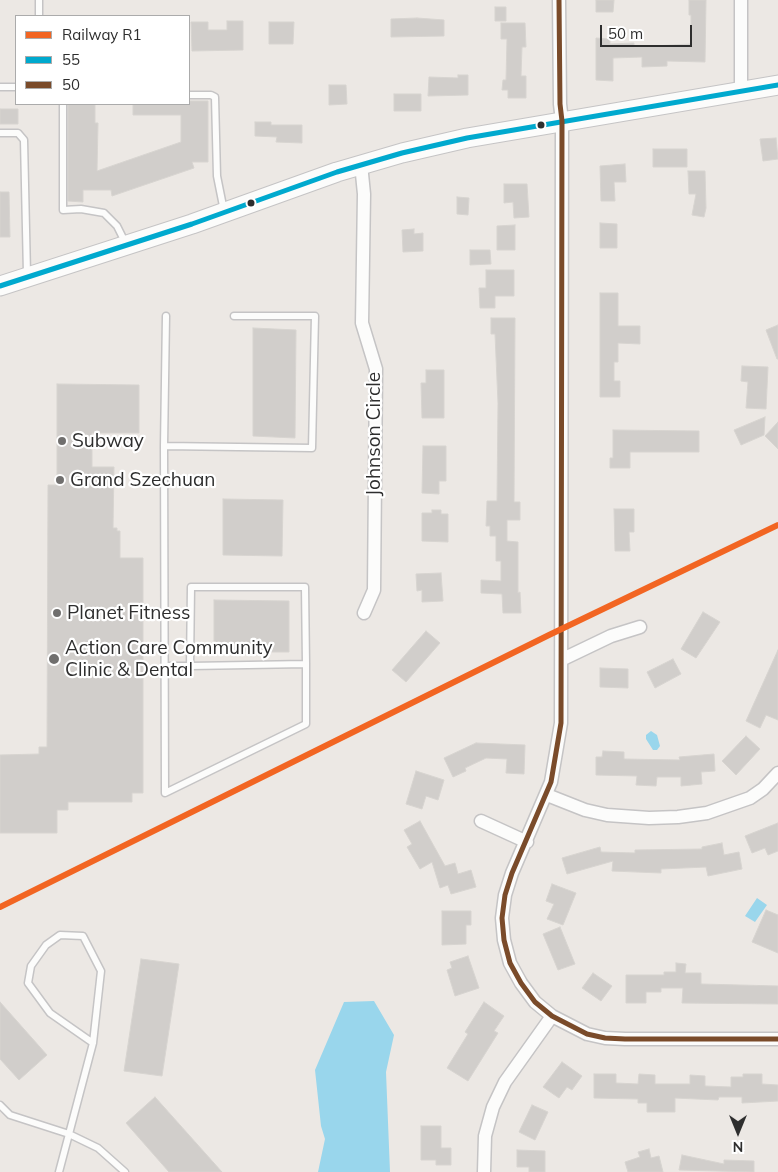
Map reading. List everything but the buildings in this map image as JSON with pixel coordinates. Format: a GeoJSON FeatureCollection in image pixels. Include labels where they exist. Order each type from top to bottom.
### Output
{"type":"FeatureCollection","features":[{"type":"Feature","properties":{"kind":"main road"},"geometry":{"type":"LineString","coordinates":[[0,286],[224,213],[361,164],[467,138],[778,85]]}},
{"type":"Feature","properties":{"kind":"street"},"geometry":{"type":"LineString","coordinates":[[559,0],[560,104],[562,121],[561,723],[558,753],[547,794],[512,873],[505,895],[502,918],[504,940],[510,963],[521,984],[535,1002],[569,1027],[605,1038],[778,1039]]}},
{"type":"Feature","properties":{"kind":"street"},"geometry":{"type":"LineString","coordinates":[[741,0],[741,92]]}},
{"type":"Feature","properties":{"kind":"street","name":"Johnson Circle"},"geometry":{"type":"LineString","coordinates":[[361,164],[364,194],[362,323],[376,369],[374,590],[364,613]]}},
{"type":"Feature","properties":{"kind":"street"},"geometry":{"type":"LineString","coordinates":[[562,659],[611,636],[640,627]]}},
{"type":"Feature","properties":{"kind":"street"},"geometry":{"type":"LineString","coordinates":[[547,794],[585,810],[607,815],[649,818],[678,816],[707,813],[750,798],[763,789],[778,773]]}},
{"type":"Feature","properties":{"kind":"street"},"geometry":{"type":"LineString","coordinates":[[481,821],[526,842]]}},
{"type":"Feature","properties":{"kind":"street"},"geometry":{"type":"LineString","coordinates":[[484,1172],[485,1136],[493,1108],[505,1082],[552,1016]]}},
{"type":"Feature","properties":{"kind":"lane"},"geometry":{"type":"LineString","coordinates":[[39,0],[39,15]]}},
{"type":"Feature","properties":{"kind":"lane"},"geometry":{"type":"LineString","coordinates":[[0,87],[15,87]]}},
{"type":"Feature","properties":{"kind":"lane"},"geometry":{"type":"LineString","coordinates":[[190,95],[211,95],[215,98],[217,176],[224,213]]}},
{"type":"Feature","properties":{"kind":"lane"},"geometry":{"type":"LineString","coordinates":[[63,105],[63,210],[104,213],[117,226],[126,245]]}},
{"type":"Feature","properties":{"kind":"lane"},"geometry":{"type":"LineString","coordinates":[[0,133],[18,133],[24,140],[27,278]]}},
{"type":"Feature","properties":{"kind":"lane"},"geometry":{"type":"LineString","coordinates":[[166,316],[164,446],[165,793],[306,724],[305,587],[191,587],[190,666]]}},
{"type":"Feature","properties":{"kind":"lane"},"geometry":{"type":"LineString","coordinates":[[164,446],[312,448],[315,316],[234,316]]}},
{"type":"Feature","properties":{"kind":"lane"},"geometry":{"type":"LineString","coordinates":[[165,666],[306,664]]}},
{"type":"Feature","properties":{"kind":"lane"},"geometry":{"type":"LineString","coordinates":[[59,1172],[93,1043],[101,971],[83,936],[60,935],[46,945],[31,966],[28,983],[50,1013],[93,1043]]}},
{"type":"Feature","properties":{"kind":"lane"},"geometry":{"type":"LineString","coordinates":[[2,1109],[10,1115],[69,1134],[98,1148],[124,1172]]}},
{"type":"Feature","properties":{"kind":"water"},"geometry":{"type":"Polygon","coordinates":[[[651,731],[657,735],[660,746],[657,750],[653,750],[646,739],[646,735],[651,731]]]}},
{"type":"Feature","properties":{"kind":"water"},"geometry":{"type":"Polygon","coordinates":[[[757,898],[767,905],[755,922],[745,916],[757,898]]]}},
{"type":"Feature","properties":{"kind":"water"},"geometry":{"type":"Polygon","coordinates":[[[374,1001],[394,1035],[386,1072],[390,1172],[318,1172],[325,1139],[321,1126],[315,1070],[344,1002],[374,1001]]]}},
{"type":"Feature","properties":{"kind":"rail line","name":"R1"},"geometry":{"type":"LineString","coordinates":[[0,907],[549,635],[778,525]]}},
{"type":"Feature","properties":{"kind":"transit line","name":"50"},"geometry":{"type":"LineString","coordinates":[[559,0],[560,104],[562,121],[561,723],[551,782],[512,873],[505,895],[502,918],[504,940],[510,963],[521,983],[535,1002],[552,1016],[587,1034],[605,1038],[625,1039],[778,1039]]}},
{"type":"Feature","properties":{"kind":"transit line","name":"55"},"geometry":{"type":"LineString","coordinates":[[0,286],[192,224],[337,172],[402,153],[467,138],[778,85]]}},
{"type":"Feature","properties":{"kind":"place","name":"Subway"},"geometry":{"type":"Point","coordinates":[62,441]}},
{"type":"Feature","properties":{"kind":"place","name":"Grand Szechuan"},"geometry":{"type":"Point","coordinates":[60,480]}},
{"type":"Feature","properties":{"kind":"place","name":"Planet Fitness"},"geometry":{"type":"Point","coordinates":[57,613]}},
{"type":"Feature","properties":{"kind":"place","name":"Action Care Community Clinic & Dental"},"geometry":{"type":"Point","coordinates":[54,659]}}]}
